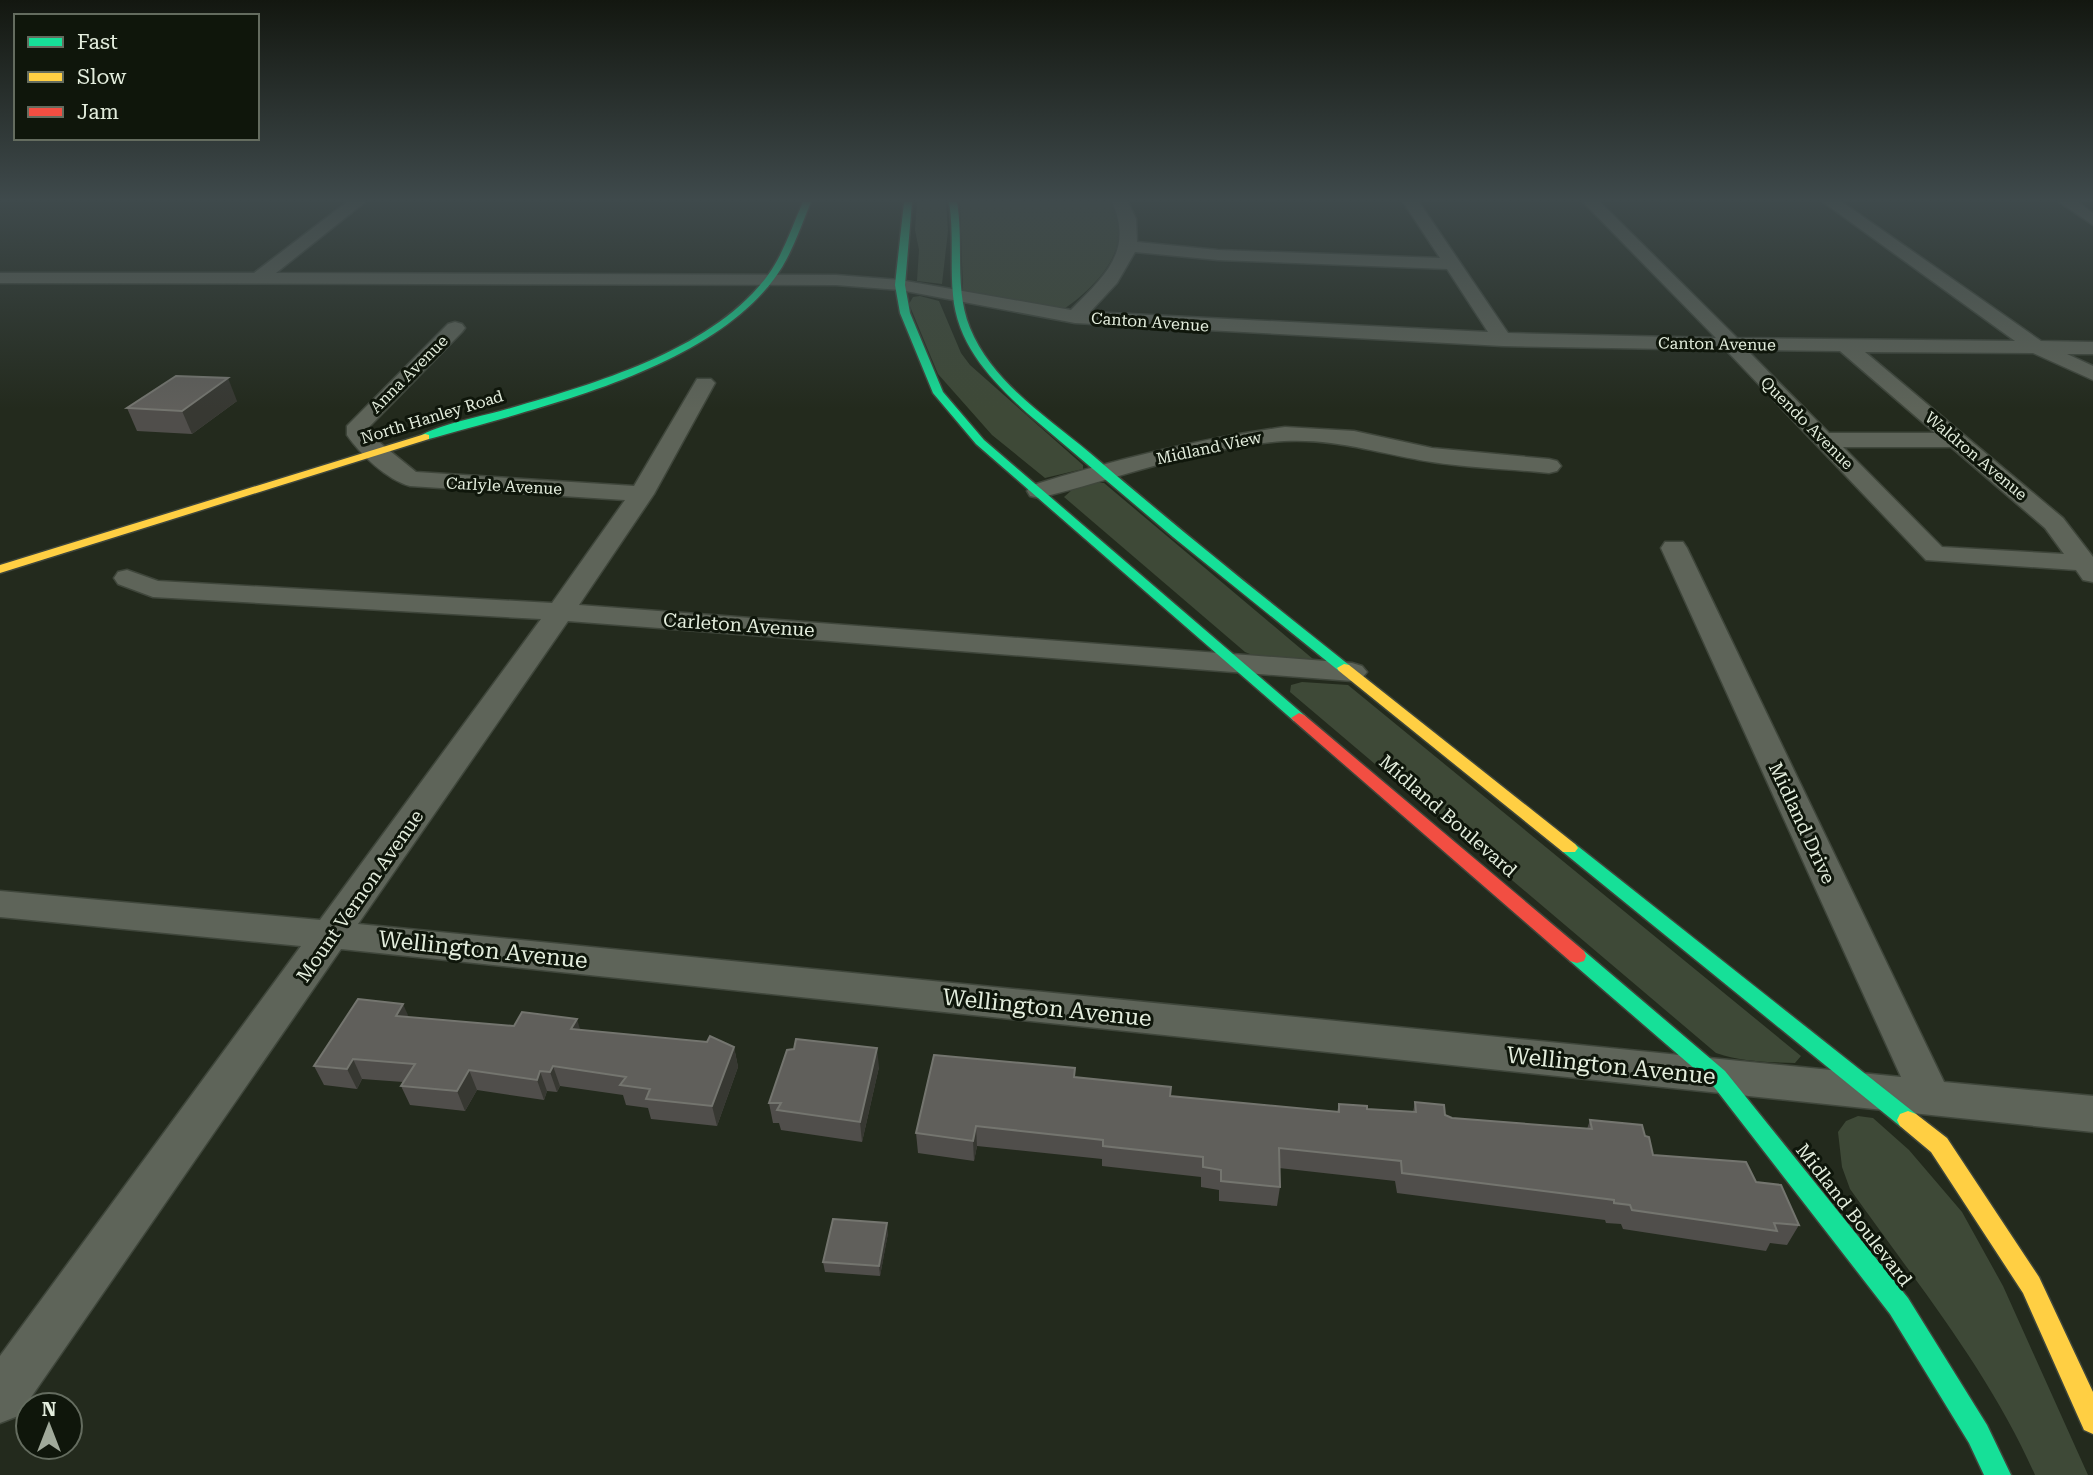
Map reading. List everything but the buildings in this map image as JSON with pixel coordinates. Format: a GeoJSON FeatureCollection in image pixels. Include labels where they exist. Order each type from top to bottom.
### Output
{"type":"FeatureCollection","features":[{"type":"Feature","properties":{"kind":"main road","name":"North Hanley Road"},"geometry":{"type":"LineString","coordinates":[[0,569],[567,393],[657,359],[712,332],[746,308],[775,271]]}},
{"type":"Feature","properties":{"kind":"main road","name":"Midland Boulevard"},"geometry":{"type":"LineString","coordinates":[[901,271],[900,285],[905,313],[937,393],[980,442],[1718,1077],[1899,1306],[1978,1434],[1998,1475]]}},
{"type":"Feature","properties":{"kind":"main road"},"geometry":{"type":"LineString","coordinates":[[957,271],[956,294],[963,324],[977,355],[995,377],[1160,521],[1352,672],[1939,1145],[2031,1285],[2093,1421]]}},
{"type":"Feature","properties":{"kind":"street"},"geometry":{"type":"LineString","coordinates":[[258,278],[267,271]]}},
{"type":"Feature","properties":{"kind":"street"},"geometry":{"type":"LineString","coordinates":[[1075,317],[1116,271]]}},
{"type":"Feature","properties":{"kind":"street"},"geometry":{"type":"LineString","coordinates":[[1457,271],[1503,340]]}},
{"type":"Feature","properties":{"kind":"street","name":"Quendo Avenue"},"geometry":{"type":"LineString","coordinates":[[1659,271],[1935,554],[2089,569]]}},
{"type":"Feature","properties":{"kind":"street"},"geometry":{"type":"LineString","coordinates":[[1928,271],[2036,347],[2093,374]]}},
{"type":"Feature","properties":{"kind":"street","name":"Canton Avenue"},"geometry":{"type":"LineString","coordinates":[[0,278],[771,279],[900,285],[1075,317],[1503,340],[1847,347],[2093,348]]}},
{"type":"Feature","properties":{"kind":"street","name":"Anna Avenue"},"geometry":{"type":"LineString","coordinates":[[375,453],[358,435],[358,426],[455,328]]}},
{"type":"Feature","properties":{"kind":"street","name":"Waldron Avenue"},"geometry":{"type":"LineString","coordinates":[[1847,347],[2054,523],[2089,569]]}},
{"type":"Feature","properties":{"kind":"street","name":"Mount Vernon Avenue"},"geometry":{"type":"LineString","coordinates":[[0,1398],[333,935],[642,494],[704,383]]}},
{"type":"Feature","properties":{"kind":"street","name":"Midland View"},"geometry":{"type":"LineString","coordinates":[[1039,491],[1103,471],[1229,442],[1285,434],[1354,438],[1432,455],[1549,466]]}},
{"type":"Feature","properties":{"kind":"street"},"geometry":{"type":"LineString","coordinates":[[1826,440],[1957,440]]}},
{"type":"Feature","properties":{"kind":"street","name":"Carlyle Avenue"},"geometry":{"type":"LineString","coordinates":[[375,453],[410,479],[642,494]]}},
{"type":"Feature","properties":{"kind":"street","name":"Midland Drive"},"geometry":{"type":"LineString","coordinates":[[1674,548],[1931,1098]]}},
{"type":"Feature","properties":{"kind":"street","name":"Carleton Avenue"},"geometry":{"type":"LineString","coordinates":[[127,578],[153,589],[560,612],[1352,672]]}},
{"type":"Feature","properties":{"kind":"street","name":"Wellington Avenue"},"geometry":{"type":"LineString","coordinates":[[0,904],[333,935],[2093,1114]]}},
{"type":"Feature","properties":{"kind":"green space"},"geometry":{"type":"Polygon","coordinates":[[[918,271],[943,271],[942,284],[917,281],[918,271]]]}},
{"type":"Feature","properties":{"kind":"green space"},"geometry":{"type":"Polygon","coordinates":[[[962,271],[1104,271],[1064,309],[963,291],[962,271]]]}},
{"type":"Feature","properties":{"kind":"green space"},"geometry":{"type":"Polygon","coordinates":[[[913,297],[939,301],[961,353],[970,365],[1083,465],[1083,469],[1045,478],[992,435],[938,374],[909,304],[913,297]]]}},
{"type":"Feature","properties":{"kind":"green space"},"geometry":{"type":"Polygon","coordinates":[[[1104,483],[1313,659],[1257,657],[1245,652],[1064,497],[1073,489],[1104,483]]]}},
{"type":"Feature","properties":{"kind":"green space"},"geometry":{"type":"Polygon","coordinates":[[[1302,682],[1348,685],[1801,1056],[1795,1063],[1785,1063],[1745,1060],[1716,1053],[1290,692],[1291,685],[1302,682]]]}},
{"type":"Feature","properties":{"kind":"green space"},"geometry":{"type":"Polygon","coordinates":[[[1858,1116],[1873,1118],[1909,1150],[1962,1212],[2003,1286],[2088,1475],[2035,1475],[2017,1437],[1974,1363],[1850,1189],[1842,1167],[1838,1132],[1846,1121],[1858,1116]]]}},
{"type":"Feature","properties":{"kind":"traffic: fast"},"geometry":{"type":"LineString","coordinates":[[425,437],[562,396],[660,359],[704,336],[742,309],[775,271]]}},
{"type":"Feature","properties":{"kind":"traffic: fast"},"geometry":{"type":"LineString","coordinates":[[901,271],[900,285],[905,313],[938,393],[980,442],[1299,718]]}},
{"type":"Feature","properties":{"kind":"traffic: fast"},"geometry":{"type":"LineString","coordinates":[[956,271],[957,297],[965,328],[974,347],[1000,381],[1178,534],[1344,668]]}},
{"type":"Feature","properties":{"kind":"traffic: fast"},"geometry":{"type":"LineString","coordinates":[[1569,848],[1908,1120]]}},
{"type":"Feature","properties":{"kind":"traffic: fast"},"geometry":{"type":"LineString","coordinates":[[1577,956],[1718,1077],[1899,1306],[1978,1434],[1998,1475]]}},
{"type":"Feature","properties":{"kind":"traffic: slow"},"geometry":{"type":"LineString","coordinates":[[0,569],[425,437]]}},
{"type":"Feature","properties":{"kind":"traffic: slow"},"geometry":{"type":"LineString","coordinates":[[1344,668],[1569,848]]}},
{"type":"Feature","properties":{"kind":"traffic: slow"},"geometry":{"type":"LineString","coordinates":[[1908,1120],[1939,1145],[2031,1285],[2093,1421]]}},
{"type":"Feature","properties":{"kind":"traffic: jam"},"geometry":{"type":"LineString","coordinates":[[1299,718],[1577,956]]}}]}
